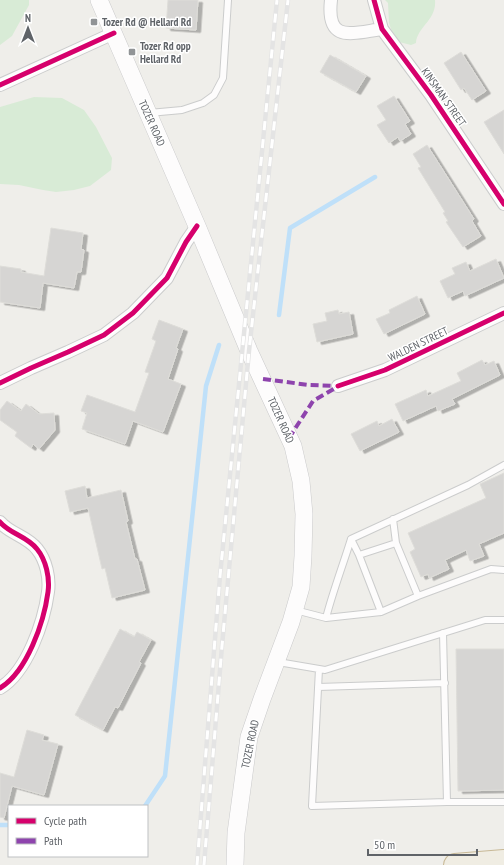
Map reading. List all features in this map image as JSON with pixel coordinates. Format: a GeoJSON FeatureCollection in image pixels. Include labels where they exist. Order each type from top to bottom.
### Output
{"type":"FeatureCollection","features":[{"type":"Feature","properties":{"kind":"highway"},"geometry":{"type":"LineString","coordinates":[[455,865],[504,861]]}},
{"type":"Feature","properties":{"kind":"main road","name":"TOZER ROAD"},"geometry":{"type":"LineString","coordinates":[[103,3],[114,33],[250,351],[293,446],[301,481],[304,514],[301,587],[295,609],[262,699],[250,737],[236,832],[236,865]]}},
{"type":"Feature","properties":{"kind":"street"},"geometry":{"type":"LineString","coordinates":[[331,0],[330,11],[332,22],[336,30],[343,33],[382,30]]}},
{"type":"Feature","properties":{"kind":"street","name":"KINSMAN STREET"},"geometry":{"type":"LineString","coordinates":[[374,0],[382,30],[431,95],[504,204]]}},
{"type":"Feature","properties":{"kind":"street"},"geometry":{"type":"LineString","coordinates":[[0,85],[114,33]]}},
{"type":"Feature","properties":{"kind":"street"},"geometry":{"type":"LineString","coordinates":[[0,383],[104,334],[133,313],[167,278],[186,242],[197,226]]}},
{"type":"Feature","properties":{"kind":"street","name":"WALDEN STREET"},"geometry":{"type":"LineString","coordinates":[[338,386],[385,370],[504,313]]}},
{"type":"Feature","properties":{"kind":"street"},"geometry":{"type":"LineString","coordinates":[[0,522],[5,528],[23,536],[37,548],[47,568],[48,591],[34,645],[8,684],[0,688]]}},
{"type":"Feature","properties":{"kind":"lane"},"geometry":{"type":"LineString","coordinates":[[148,113],[182,110],[203,102],[214,95],[224,78],[228,0]]}},
{"type":"Feature","properties":{"kind":"lane"},"geometry":{"type":"LineString","coordinates":[[326,618],[351,538],[468,485],[504,465]]}},
{"type":"Feature","properties":{"kind":"lane"},"geometry":{"type":"LineString","coordinates":[[393,519],[396,543],[418,596]]}},
{"type":"Feature","properties":{"kind":"lane"},"geometry":{"type":"LineString","coordinates":[[351,538],[360,555],[381,612]]}},
{"type":"Feature","properties":{"kind":"lane"},"geometry":{"type":"LineString","coordinates":[[360,555],[396,543]]}},
{"type":"Feature","properties":{"kind":"lane"},"geometry":{"type":"LineString","coordinates":[[295,609],[326,618],[381,612],[418,596],[491,569],[504,570]]}},
{"type":"Feature","properties":{"kind":"lane"},"geometry":{"type":"LineString","coordinates":[[276,662],[325,670],[485,620],[504,620]]}},
{"type":"Feature","properties":{"kind":"lane"},"geometry":{"type":"LineString","coordinates":[[443,633],[447,802]]}},
{"type":"Feature","properties":{"kind":"lane"},"geometry":{"type":"LineString","coordinates":[[319,669],[312,806],[504,802]]}},
{"type":"Feature","properties":{"kind":"lane"},"geometry":{"type":"LineString","coordinates":[[318,687],[445,683]]}},
{"type":"Feature","properties":{"kind":"green space"},"geometry":{"type":"Polygon","coordinates":[[[0,0],[29,0],[29,5],[12,36],[0,45],[0,0]]]}},
{"type":"Feature","properties":{"kind":"green space"},"geometry":{"type":"Polygon","coordinates":[[[385,0],[435,0],[433,13],[417,37],[416,43],[411,45],[395,41],[389,23],[388,3],[385,0]]]}},
{"type":"Feature","properties":{"kind":"green space"},"geometry":{"type":"Polygon","coordinates":[[[34,97],[62,98],[84,110],[96,127],[112,158],[111,170],[90,186],[74,190],[56,192],[19,185],[0,184],[0,107],[34,97]]]}},
{"type":"Feature","properties":{"kind":"building"},"geometry":{"type":"Polygon","coordinates":[[[168,0],[198,0],[196,30],[166,28],[168,0]]]}},
{"type":"Feature","properties":{"kind":"building"},"geometry":{"type":"Polygon","coordinates":[[[461,52],[486,91],[472,100],[464,88],[461,90],[444,63],[461,52]]]}},
{"type":"Feature","properties":{"kind":"building"},"geometry":{"type":"Polygon","coordinates":[[[330,55],[366,76],[356,92],[320,72],[330,55]]]}},
{"type":"Feature","properties":{"kind":"building"},"geometry":{"type":"Polygon","coordinates":[[[394,96],[410,121],[405,124],[411,134],[400,141],[398,137],[389,143],[377,125],[386,120],[377,106],[394,96]]]}},
{"type":"Feature","properties":{"kind":"building"},"geometry":{"type":"Polygon","coordinates":[[[504,110],[504,154],[484,122],[504,110]]]}},
{"type":"Feature","properties":{"kind":"building"},"geometry":{"type":"Polygon","coordinates":[[[427,145],[474,219],[472,221],[481,236],[463,247],[446,222],[448,221],[443,213],[445,212],[418,168],[421,167],[413,154],[427,145]]]}},
{"type":"Feature","properties":{"kind":"building"},"geometry":{"type":"Polygon","coordinates":[[[51,228],[83,233],[81,249],[84,250],[81,272],[77,272],[74,288],[43,283],[40,308],[0,302],[0,266],[21,269],[21,272],[44,276],[51,228]]]}},
{"type":"Feature","properties":{"kind":"building"},"geometry":{"type":"Polygon","coordinates":[[[496,259],[504,278],[465,296],[463,291],[448,298],[440,281],[455,274],[452,268],[466,262],[470,271],[496,259]]]}},
{"type":"Feature","properties":{"kind":"building"},"geometry":{"type":"Polygon","coordinates":[[[417,296],[425,314],[384,334],[376,319],[390,313],[389,310],[417,296]]]}},
{"type":"Feature","properties":{"kind":"building"},"geometry":{"type":"Polygon","coordinates":[[[338,310],[339,314],[349,312],[353,334],[317,342],[313,324],[327,321],[325,313],[338,310]]]}},
{"type":"Feature","properties":{"kind":"building"},"geometry":{"type":"Polygon","coordinates":[[[159,320],[183,329],[176,348],[178,349],[168,379],[181,384],[163,432],[133,421],[125,444],[82,429],[87,413],[81,411],[87,395],[135,412],[149,373],[145,372],[156,341],[152,339],[159,320]]]}},
{"type":"Feature","properties":{"kind":"building"},"geometry":{"type":"Polygon","coordinates":[[[482,360],[485,365],[494,361],[500,375],[452,399],[455,404],[438,411],[436,406],[403,421],[395,404],[426,390],[428,396],[461,381],[457,373],[482,360]]]}},
{"type":"Feature","properties":{"kind":"building"},"geometry":{"type":"Polygon","coordinates":[[[7,401],[21,411],[26,404],[39,414],[54,413],[55,430],[39,449],[33,444],[31,448],[15,436],[17,432],[0,420],[0,410],[7,401]]]}},
{"type":"Feature","properties":{"kind":"building"},"geometry":{"type":"Polygon","coordinates":[[[392,419],[399,432],[360,451],[351,434],[377,421],[379,426],[392,419]]]}},
{"type":"Feature","properties":{"kind":"building"},"geometry":{"type":"Polygon","coordinates":[[[504,473],[504,533],[479,544],[484,556],[470,561],[466,550],[445,560],[449,569],[429,578],[428,574],[421,577],[410,552],[415,549],[408,533],[486,498],[480,484],[504,473]]]}},
{"type":"Feature","properties":{"kind":"building"},"geometry":{"type":"Polygon","coordinates":[[[85,486],[87,498],[121,490],[128,521],[126,522],[135,559],[137,559],[145,590],[112,598],[105,568],[102,569],[88,508],[70,512],[65,491],[85,486]]]}},
{"type":"Feature","properties":{"kind":"building"},"geometry":{"type":"Polygon","coordinates":[[[120,629],[134,637],[137,632],[151,640],[118,708],[115,707],[103,730],[75,715],[120,629]]]}},
{"type":"Feature","properties":{"kind":"building"},"geometry":{"type":"Polygon","coordinates":[[[456,649],[504,649],[504,790],[458,791],[456,649]]]}},
{"type":"Feature","properties":{"kind":"building"},"geometry":{"type":"Polygon","coordinates":[[[27,730],[44,735],[42,740],[58,744],[44,795],[12,786],[4,818],[0,817],[0,773],[14,777],[27,730]]]}},
{"type":"Feature","properties":{"kind":"waterway"},"geometry":{"type":"LineString","coordinates":[[279,315],[290,228],[375,177]]}},
{"type":"Feature","properties":{"kind":"waterway"},"geometry":{"type":"LineString","coordinates":[[146,805],[165,776],[206,386],[219,345]]}},
{"type":"Feature","properties":{"kind":"waterway"},"geometry":{"type":"LineString","coordinates":[[0,825],[8,825]]}},
{"type":"Feature","properties":{"kind":"railway"},"geometry":{"type":"LineString","coordinates":[[197,865],[220,576],[277,0]]}},
{"type":"Feature","properties":{"kind":"railway"},"geometry":{"type":"LineString","coordinates":[[204,865],[249,351],[288,0]]}},
{"type":"Feature","properties":{"kind":"marked path"},"geometry":{"type":"LineString","coordinates":[[263,379],[309,385],[338,386]]}},
{"type":"Feature","properties":{"kind":"marked path"},"geometry":{"type":"LineString","coordinates":[[289,438],[313,401],[337,387]]}},
{"type":"Feature","properties":{"kind":"cycle path"},"geometry":{"type":"LineString","coordinates":[[374,0],[382,29],[431,95],[504,204]]}},
{"type":"Feature","properties":{"kind":"cycle path"},"geometry":{"type":"LineString","coordinates":[[0,85],[114,33]]}},
{"type":"Feature","properties":{"kind":"cycle path"},"geometry":{"type":"LineString","coordinates":[[0,383],[104,335],[133,313],[167,278],[186,242],[197,226]]}},
{"type":"Feature","properties":{"kind":"cycle path"},"geometry":{"type":"LineString","coordinates":[[338,386],[385,370],[504,313]]}},
{"type":"Feature","properties":{"kind":"cycle path"},"geometry":{"type":"LineString","coordinates":[[0,522],[37,549],[43,558],[48,575],[46,604],[33,645],[26,659],[10,681],[0,688]]}},
{"type":"Feature","properties":{"kind":"place","name":"Tozer Rd @ Hellard Rd"},"geometry":{"type":"Point","coordinates":[94,22]}},
{"type":"Feature","properties":{"kind":"place","name":"Tozer Rd opp Hellard Rd"},"geometry":{"type":"Point","coordinates":[132,52]}}]}
